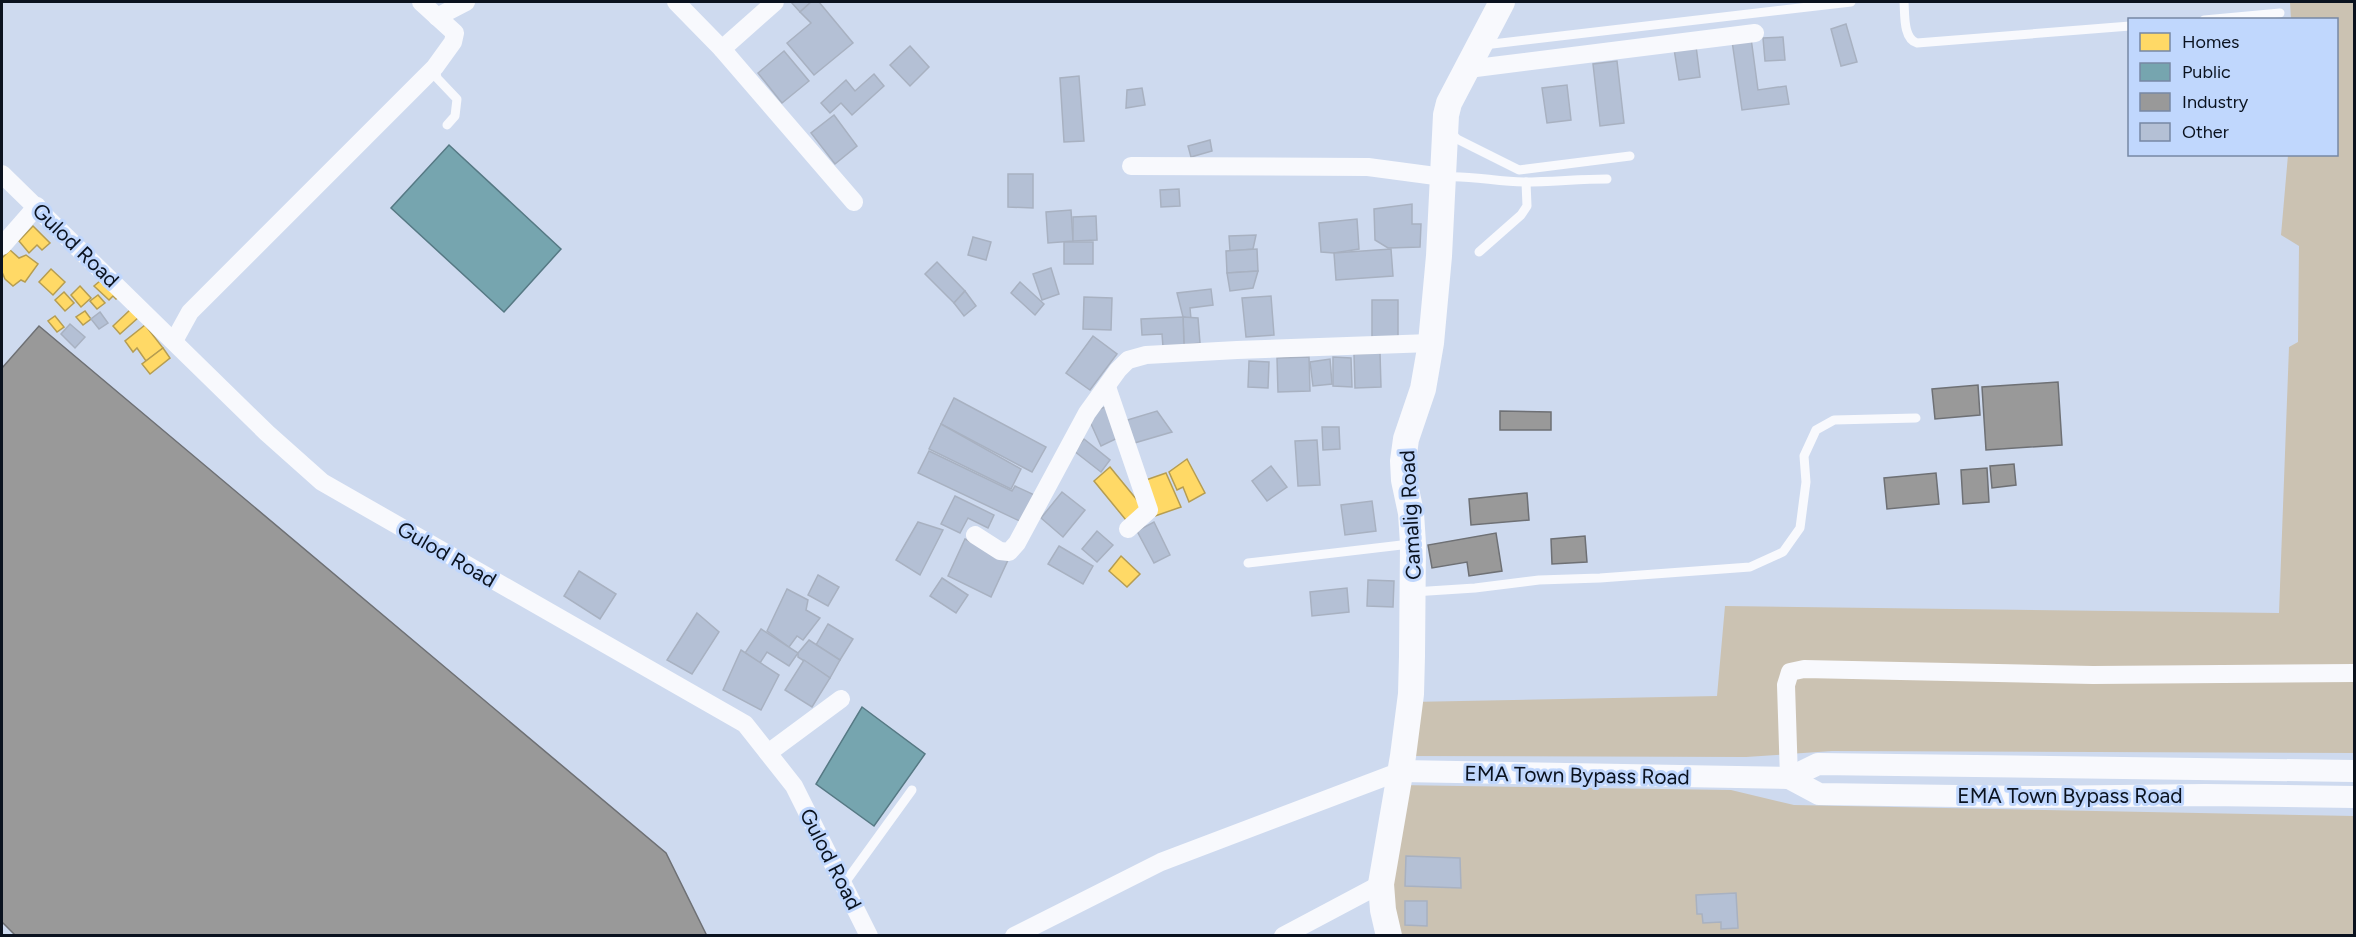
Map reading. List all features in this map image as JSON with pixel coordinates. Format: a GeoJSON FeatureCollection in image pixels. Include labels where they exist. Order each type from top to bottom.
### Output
{"type":"FeatureCollection","features":[{"type":"Feature","properties":{"kind":"main road","name":"Camalig Road"},"geometry":{"type":"LineString","coordinates":[[1389,936],[1383,910],[1381,884],[1401,771],[1411,694],[1413,544],[1403,461],[1406,439],[1423,389],[1431,343],[1439,256],[1445,126],[1449,103],[1502,2]]}},
{"type":"Feature","properties":{"kind":"street"},"geometry":{"type":"LineString","coordinates":[[174,341],[190,312],[435,67],[453,42],[455,33],[421,2]]}},
{"type":"Feature","properties":{"kind":"street"},"geometry":{"type":"LineString","coordinates":[[437,17],[466,2]]}},
{"type":"Feature","properties":{"kind":"street"},"geometry":{"type":"LineString","coordinates":[[676,2],[722,49],[854,202]]}},
{"type":"Feature","properties":{"kind":"street"},"geometry":{"type":"LineString","coordinates":[[722,49],[775,2]]}},
{"type":"Feature","properties":{"kind":"street"},"geometry":{"type":"LineString","coordinates":[[1468,69],[1755,33]]}},
{"type":"Feature","properties":{"kind":"street"},"geometry":{"type":"LineString","coordinates":[[1131,166],[1368,166],[1443,177]]}},
{"type":"Feature","properties":{"kind":"street","name":"Gulod Road"},"geometry":{"type":"LineString","coordinates":[[2,174],[267,433],[322,482],[745,723],[794,786],[869,936]]}},
{"type":"Feature","properties":{"kind":"street"},"geometry":{"type":"LineString","coordinates":[[2,246],[37,206]]}},
{"type":"Feature","properties":{"kind":"street"},"geometry":{"type":"LineString","coordinates":[[975,534],[1000,551],[1009,552],[1017,543],[1087,413],[1128,360],[1146,355],[1431,343]]}},
{"type":"Feature","properties":{"kind":"street"},"geometry":{"type":"LineString","coordinates":[[1107,387],[1149,510],[1128,529]]}},
{"type":"Feature","properties":{"kind":"street"},"geometry":{"type":"LineString","coordinates":[[1789,778],[1786,685],[1790,672],[1804,669],[2093,675],[2355,673]]}},
{"type":"Feature","properties":{"kind":"street"},"geometry":{"type":"LineString","coordinates":[[768,753],[841,699]]}},
{"type":"Feature","properties":{"kind":"street","name":"EMA Town Bypass Road"},"geometry":{"type":"LineString","coordinates":[[1401,771],[1789,778],[1818,764],[2355,771]]}},
{"type":"Feature","properties":{"kind":"street"},"geometry":{"type":"LineString","coordinates":[[1014,936],[1161,862],[1401,771]]}},
{"type":"Feature","properties":{"kind":"street","name":"EMA Town Bypass Road"},"geometry":{"type":"LineString","coordinates":[[1789,778],[1819,794],[2025,797],[2205,795],[2355,797]]}},
{"type":"Feature","properties":{"kind":"street"},"geometry":{"type":"LineString","coordinates":[[1283,936],[1381,884]]}},
{"type":"Feature","properties":{"kind":"lane"},"geometry":{"type":"LineString","coordinates":[[1480,45],[1851,2]]}},
{"type":"Feature","properties":{"kind":"lane"},"geometry":{"type":"LineString","coordinates":[[1904,2],[1908,36],[1912,42],[1917,43],[2128,26]]}},
{"type":"Feature","properties":{"kind":"lane"},"geometry":{"type":"LineString","coordinates":[[2226,18],[2280,13]]}},
{"type":"Feature","properties":{"kind":"lane"},"geometry":{"type":"LineString","coordinates":[[435,67],[438,78],[457,99],[455,116],[447,125]]}},
{"type":"Feature","properties":{"kind":"lane"},"geometry":{"type":"LineString","coordinates":[[1445,126],[1456,139],[1519,170],[1630,156]]}},
{"type":"Feature","properties":{"kind":"lane"},"geometry":{"type":"LineString","coordinates":[[1443,177],[1459,176],[1489,181],[1526,182],[1607,179]]}},
{"type":"Feature","properties":{"kind":"lane"},"geometry":{"type":"LineString","coordinates":[[1479,252],[1521,215],[1527,206],[1526,182]]}},
{"type":"Feature","properties":{"kind":"lane"},"geometry":{"type":"LineString","coordinates":[[1413,592],[1475,588],[1539,580],[1750,567],[1783,552],[1800,528],[1806,482],[1804,456],[1816,430],[1834,420],[1916,418]]}},
{"type":"Feature","properties":{"kind":"lane"},"geometry":{"type":"LineString","coordinates":[[1248,563],[1413,544]]}},
{"type":"Feature","properties":{"kind":"lane"},"geometry":{"type":"LineString","coordinates":[[843,884],[912,790]]}},
{"type":"Feature","properties":{"kind":"shaded area"},"geometry":{"type":"Polygon","coordinates":[[[2290,2],[2354,2],[2354,753],[1832,751],[1746,757],[1403,756],[1410,702],[1717,696],[1725,606],[2279,613],[2289,347],[2298,342],[2299,246],[2281,235],[2288,156],[2338,156],[2338,18],[2291,18],[2290,2]]]}},
{"type":"Feature","properties":{"kind":"shaded area"},"geometry":{"type":"Polygon","coordinates":[[[1398,785],[1731,790],[1794,805],[2354,816],[2354,935],[1389,936],[1398,785]]]}},
{"type":"Feature","properties":{"kind":"building: Homes"},"geometry":{"type":"Polygon","coordinates":[[[33,226],[50,243],[42,250],[37,245],[29,253],[19,241],[33,226]]]}},
{"type":"Feature","properties":{"kind":"building: Homes"},"geometry":{"type":"Polygon","coordinates":[[[10,250],[19,258],[26,255],[38,264],[25,282],[21,280],[13,286],[5,279],[2,272],[2,258],[10,250]]]}},
{"type":"Feature","properties":{"kind":"building: Homes"},"geometry":{"type":"Polygon","coordinates":[[[51,269],[65,282],[53,295],[39,282],[51,269]]]}},
{"type":"Feature","properties":{"kind":"building: Homes"},"geometry":{"type":"Polygon","coordinates":[[[100,281],[120,296],[116,299],[113,296],[109,300],[94,286],[100,281]]]}},
{"type":"Feature","properties":{"kind":"building: Homes"},"geometry":{"type":"Polygon","coordinates":[[[80,286],[91,298],[81,307],[71,295],[80,286]]]}},
{"type":"Feature","properties":{"kind":"building: Homes"},"geometry":{"type":"Polygon","coordinates":[[[64,292],[74,303],[65,311],[55,300],[64,292]]]}},
{"type":"Feature","properties":{"kind":"building: Homes"},"geometry":{"type":"Polygon","coordinates":[[[98,295],[105,303],[97,309],[90,301],[98,295]]]}},
{"type":"Feature","properties":{"kind":"building: Homes"},"geometry":{"type":"Polygon","coordinates":[[[131,309],[139,317],[120,334],[113,326],[131,309]]]}},
{"type":"Feature","properties":{"kind":"building: Homes"},"geometry":{"type":"Polygon","coordinates":[[[85,311],[91,319],[83,325],[76,317],[85,311]]]}},
{"type":"Feature","properties":{"kind":"building: Homes"},"geometry":{"type":"Polygon","coordinates":[[[55,316],[64,327],[57,332],[48,321],[55,316]]]}},
{"type":"Feature","properties":{"kind":"building: Homes"},"geometry":{"type":"Polygon","coordinates":[[[145,325],[163,348],[146,361],[137,348],[133,352],[125,341],[145,325]]]}},
{"type":"Feature","properties":{"kind":"building: Homes"},"geometry":{"type":"Polygon","coordinates":[[[163,348],[170,358],[150,374],[142,364],[163,348]]]}},
{"type":"Feature","properties":{"kind":"building: Homes"},"geometry":{"type":"Polygon","coordinates":[[[1187,459],[1205,493],[1189,502],[1183,487],[1177,490],[1169,472],[1187,459]]]}},
{"type":"Feature","properties":{"kind":"building: Homes"},"geometry":{"type":"Polygon","coordinates":[[[1110,467],[1146,511],[1130,525],[1094,481],[1110,467]]]}},
{"type":"Feature","properties":{"kind":"building: Homes"},"geometry":{"type":"Polygon","coordinates":[[[1166,473],[1181,507],[1155,516],[1143,481],[1166,473]]]}},
{"type":"Feature","properties":{"kind":"building: Homes"},"geometry":{"type":"Polygon","coordinates":[[[1121,556],[1140,574],[1127,587],[1109,571],[1121,556]]]}},
{"type":"Feature","properties":{"kind":"building: Public"},"geometry":{"type":"Polygon","coordinates":[[[449,145],[561,249],[504,312],[391,208],[449,145]]]}},
{"type":"Feature","properties":{"kind":"building: Public"},"geometry":{"type":"Polygon","coordinates":[[[862,707],[925,754],[874,826],[816,784],[862,707]]]}},
{"type":"Feature","properties":{"kind":"building: Industry"},"geometry":{"type":"Polygon","coordinates":[[[39,326],[666,853],[707,936],[16,936],[2,922],[2,368],[39,326]]]}},
{"type":"Feature","properties":{"kind":"building: Industry"},"geometry":{"type":"Polygon","coordinates":[[[2058,382],[2062,445],[1986,450],[1982,387],[2058,382]]]}},
{"type":"Feature","properties":{"kind":"building: Industry"},"geometry":{"type":"Polygon","coordinates":[[[1978,385],[1980,415],[1935,419],[1932,389],[1978,385]]]}},
{"type":"Feature","properties":{"kind":"building: Industry"},"geometry":{"type":"Polygon","coordinates":[[[1500,411],[1551,412],[1551,430],[1500,430],[1500,411]]]}},
{"type":"Feature","properties":{"kind":"building: Industry"},"geometry":{"type":"Polygon","coordinates":[[[2014,464],[2016,485],[1992,488],[1990,466],[2014,464]]]}},
{"type":"Feature","properties":{"kind":"building: Industry"},"geometry":{"type":"Polygon","coordinates":[[[1987,468],[1989,502],[1963,504],[1961,470],[1987,468]]]}},
{"type":"Feature","properties":{"kind":"building: Industry"},"geometry":{"type":"Polygon","coordinates":[[[1936,473],[1939,504],[1887,509],[1884,478],[1936,473]]]}},
{"type":"Feature","properties":{"kind":"building: Industry"},"geometry":{"type":"Polygon","coordinates":[[[1527,493],[1529,520],[1471,525],[1469,499],[1527,493]]]}},
{"type":"Feature","properties":{"kind":"building: Industry"},"geometry":{"type":"Polygon","coordinates":[[[1496,533],[1502,571],[1469,576],[1467,562],[1432,568],[1428,545],[1496,533]]]}},
{"type":"Feature","properties":{"kind":"building: Industry"},"geometry":{"type":"Polygon","coordinates":[[[1585,536],[1587,562],[1552,564],[1551,539],[1585,536]]]}},
{"type":"Feature","properties":{"kind":"building: Other"},"geometry":{"type":"Polygon","coordinates":[[[791,2],[811,2],[800,12],[791,2]]]}},
{"type":"Feature","properties":{"kind":"building: Other"},"geometry":{"type":"Polygon","coordinates":[[[811,2],[819,2],[853,43],[814,75],[787,43],[811,23],[800,12],[811,2]]]}},
{"type":"Feature","properties":{"kind":"building: Other"},"geometry":{"type":"Polygon","coordinates":[[[1846,24],[1857,62],[1841,66],[1831,29],[1846,24]]]}},
{"type":"Feature","properties":{"kind":"building: Other"},"geometry":{"type":"Polygon","coordinates":[[[1783,37],[1785,60],[1765,61],[1763,38],[1783,37]]]}},
{"type":"Feature","properties":{"kind":"building: Other"},"geometry":{"type":"Polygon","coordinates":[[[1751,38],[1758,90],[1786,86],[1789,104],[1742,110],[1732,41],[1751,38]]]}},
{"type":"Feature","properties":{"kind":"building: Other"},"geometry":{"type":"Polygon","coordinates":[[[910,46],[929,67],[910,86],[890,65],[910,46]]]}},
{"type":"Feature","properties":{"kind":"building: Other"},"geometry":{"type":"Polygon","coordinates":[[[1696,46],[1700,77],[1679,80],[1674,49],[1696,46]]]}},
{"type":"Feature","properties":{"kind":"building: Other"},"geometry":{"type":"Polygon","coordinates":[[[784,51],[809,81],[782,103],[758,73],[784,51]]]}},
{"type":"Feature","properties":{"kind":"building: Other"},"geometry":{"type":"Polygon","coordinates":[[[1617,61],[1624,123],[1600,126],[1593,64],[1617,61]]]}},
{"type":"Feature","properties":{"kind":"building: Other"},"geometry":{"type":"Polygon","coordinates":[[[874,74],[884,86],[852,115],[841,103],[830,113],[821,103],[846,80],[855,91],[874,74]]]}},
{"type":"Feature","properties":{"kind":"building: Other"},"geometry":{"type":"Polygon","coordinates":[[[1079,76],[1084,141],[1064,142],[1060,78],[1079,76]]]}},
{"type":"Feature","properties":{"kind":"building: Other"},"geometry":{"type":"Polygon","coordinates":[[[1567,85],[1571,120],[1547,123],[1542,88],[1567,85]]]}},
{"type":"Feature","properties":{"kind":"building: Other"},"geometry":{"type":"Polygon","coordinates":[[[1142,88],[1145,105],[1126,108],[1127,90],[1142,88]]]}},
{"type":"Feature","properties":{"kind":"building: Other"},"geometry":{"type":"Polygon","coordinates":[[[834,115],[857,146],[835,164],[811,133],[834,115]]]}},
{"type":"Feature","properties":{"kind":"building: Other"},"geometry":{"type":"Polygon","coordinates":[[[1210,140],[1212,151],[1191,157],[1188,146],[1210,140]]]}},
{"type":"Feature","properties":{"kind":"building: Other"},"geometry":{"type":"Polygon","coordinates":[[[1008,174],[1033,174],[1033,208],[1008,207],[1008,174]]]}},
{"type":"Feature","properties":{"kind":"building: Other"},"geometry":{"type":"Polygon","coordinates":[[[1179,189],[1180,206],[1161,207],[1160,190],[1179,189]]]}},
{"type":"Feature","properties":{"kind":"building: Other"},"geometry":{"type":"Polygon","coordinates":[[[1412,204],[1412,224],[1421,224],[1420,247],[1388,248],[1375,240],[1374,209],[1412,204]]]}},
{"type":"Feature","properties":{"kind":"building: Other"},"geometry":{"type":"Polygon","coordinates":[[[1071,210],[1073,241],[1048,243],[1046,212],[1071,210]]]}},
{"type":"Feature","properties":{"kind":"building: Other"},"geometry":{"type":"Polygon","coordinates":[[[1096,216],[1097,240],[1073,241],[1073,217],[1096,216]]]}},
{"type":"Feature","properties":{"kind":"building: Other"},"geometry":{"type":"Polygon","coordinates":[[[1357,219],[1359,249],[1334,253],[1321,252],[1319,223],[1357,219]]]}},
{"type":"Feature","properties":{"kind":"building: Other"},"geometry":{"type":"Polygon","coordinates":[[[1256,235],[1253,249],[1230,251],[1229,236],[1256,235]]]}},
{"type":"Feature","properties":{"kind":"building: Other"},"geometry":{"type":"Polygon","coordinates":[[[973,237],[991,242],[986,260],[968,255],[973,237]]]}},
{"type":"Feature","properties":{"kind":"building: Other"},"geometry":{"type":"Polygon","coordinates":[[[1064,242],[1093,242],[1093,264],[1064,264],[1064,242]]]}},
{"type":"Feature","properties":{"kind":"building: Other"},"geometry":{"type":"Polygon","coordinates":[[[1257,249],[1258,271],[1227,273],[1226,251],[1257,249]]]}},
{"type":"Feature","properties":{"kind":"building: Other"},"geometry":{"type":"Polygon","coordinates":[[[1391,249],[1393,276],[1336,280],[1334,253],[1391,249]]]}},
{"type":"Feature","properties":{"kind":"building: Other"},"geometry":{"type":"Polygon","coordinates":[[[937,262],[965,291],[954,303],[925,274],[937,262]]]}},
{"type":"Feature","properties":{"kind":"building: Other"},"geometry":{"type":"Polygon","coordinates":[[[1051,268],[1059,294],[1042,300],[1033,274],[1051,268]]]}},
{"type":"Feature","properties":{"kind":"building: Other"},"geometry":{"type":"Polygon","coordinates":[[[1258,271],[1253,288],[1230,291],[1227,273],[1258,271]]]}},
{"type":"Feature","properties":{"kind":"building: Other"},"geometry":{"type":"Polygon","coordinates":[[[1020,282],[1044,304],[1035,315],[1011,293],[1020,282]]]}},
{"type":"Feature","properties":{"kind":"building: Other"},"geometry":{"type":"Polygon","coordinates":[[[1211,289],[1213,305],[1190,308],[1191,319],[1183,317],[1177,293],[1211,289]]]}},
{"type":"Feature","properties":{"kind":"building: Other"},"geometry":{"type":"Polygon","coordinates":[[[965,291],[976,306],[964,316],[954,303],[965,291]]]}},
{"type":"Feature","properties":{"kind":"building: Other"},"geometry":{"type":"Polygon","coordinates":[[[1271,296],[1274,335],[1246,337],[1242,298],[1271,296]]]}},
{"type":"Feature","properties":{"kind":"building: Other"},"geometry":{"type":"Polygon","coordinates":[[[1084,297],[1112,298],[1111,330],[1083,329],[1084,297]]]}},
{"type":"Feature","properties":{"kind":"building: Other"},"geometry":{"type":"Polygon","coordinates":[[[1372,300],[1398,300],[1398,337],[1372,337],[1372,300]]]}},
{"type":"Feature","properties":{"kind":"building: Other"},"geometry":{"type":"Polygon","coordinates":[[[100,312],[108,323],[99,329],[91,319],[100,312]]]}},
{"type":"Feature","properties":{"kind":"building: Other"},"geometry":{"type":"Polygon","coordinates":[[[1183,317],[1198,318],[1200,343],[1184,345],[1183,317]]]}},
{"type":"Feature","properties":{"kind":"building: Other"},"geometry":{"type":"Polygon","coordinates":[[[1183,317],[1184,345],[1163,347],[1162,334],[1142,335],[1141,319],[1183,317]]]}},
{"type":"Feature","properties":{"kind":"building: Other"},"geometry":{"type":"Polygon","coordinates":[[[70,324],[85,337],[75,348],[61,334],[70,324]]]}},
{"type":"Feature","properties":{"kind":"building: Other"},"geometry":{"type":"Polygon","coordinates":[[[1093,336],[1117,354],[1090,390],[1066,373],[1093,336]]]}},
{"type":"Feature","properties":{"kind":"building: Other"},"geometry":{"type":"Polygon","coordinates":[[[1380,353],[1381,387],[1355,388],[1354,354],[1380,353]]]}},
{"type":"Feature","properties":{"kind":"building: Other"},"geometry":{"type":"Polygon","coordinates":[[[1309,357],[1310,391],[1278,392],[1277,358],[1309,357]]]}},
{"type":"Feature","properties":{"kind":"building: Other"},"geometry":{"type":"Polygon","coordinates":[[[1333,357],[1351,358],[1352,387],[1333,386],[1333,357]]]}},
{"type":"Feature","properties":{"kind":"building: Other"},"geometry":{"type":"Polygon","coordinates":[[[1330,359],[1332,384],[1313,386],[1310,362],[1330,359]]]}},
{"type":"Feature","properties":{"kind":"building: Other"},"geometry":{"type":"Polygon","coordinates":[[[1249,361],[1269,362],[1268,388],[1248,387],[1249,361]]]}},
{"type":"Feature","properties":{"kind":"building: Other"},"geometry":{"type":"Polygon","coordinates":[[[954,398],[1046,447],[1032,472],[941,424],[954,398]]]}},
{"type":"Feature","properties":{"kind":"building: Other"},"geometry":{"type":"Polygon","coordinates":[[[1107,406],[1120,437],[1101,446],[1087,415],[1107,406]]]}},
{"type":"Feature","properties":{"kind":"building: Other"},"geometry":{"type":"Polygon","coordinates":[[[1157,411],[1172,432],[1131,444],[1124,421],[1157,411]]]}},
{"type":"Feature","properties":{"kind":"building: Other"},"geometry":{"type":"Polygon","coordinates":[[[941,424],[1021,469],[1011,489],[929,449],[941,424]]]}},
{"type":"Feature","properties":{"kind":"building: Other"},"geometry":{"type":"Polygon","coordinates":[[[1322,427],[1339,427],[1340,449],[1323,450],[1322,427]]]}},
{"type":"Feature","properties":{"kind":"building: Other"},"geometry":{"type":"Polygon","coordinates":[[[1084,439],[1110,460],[1101,472],[1074,451],[1084,439]]]}},
{"type":"Feature","properties":{"kind":"building: Other"},"geometry":{"type":"Polygon","coordinates":[[[1317,440],[1320,485],[1298,486],[1295,441],[1317,440]]]}},
{"type":"Feature","properties":{"kind":"building: Other"},"geometry":{"type":"Polygon","coordinates":[[[929,451],[1012,491],[1015,486],[1039,497],[1026,524],[918,473],[929,451]]]}},
{"type":"Feature","properties":{"kind":"building: Other"},"geometry":{"type":"Polygon","coordinates":[[[1271,466],[1287,487],[1267,501],[1252,481],[1271,466]]]}},
{"type":"Feature","properties":{"kind":"building: Other"},"geometry":{"type":"Polygon","coordinates":[[[1062,492],[1085,510],[1063,537],[1041,518],[1062,492]]]}},
{"type":"Feature","properties":{"kind":"building: Other"},"geometry":{"type":"Polygon","coordinates":[[[955,496],[994,515],[988,528],[968,518],[960,533],[941,524],[955,496]]]}},
{"type":"Feature","properties":{"kind":"building: Other"},"geometry":{"type":"Polygon","coordinates":[[[1372,501],[1376,531],[1345,535],[1341,505],[1372,501]]]}},
{"type":"Feature","properties":{"kind":"building: Other"},"geometry":{"type":"Polygon","coordinates":[[[918,522],[943,530],[920,575],[896,560],[918,522]]]}},
{"type":"Feature","properties":{"kind":"building: Other"},"geometry":{"type":"Polygon","coordinates":[[[1154,522],[1170,555],[1154,563],[1137,531],[1154,522]]]}},
{"type":"Feature","properties":{"kind":"building: Other"},"geometry":{"type":"Polygon","coordinates":[[[1097,531],[1113,545],[1097,562],[1082,549],[1097,531]]]}},
{"type":"Feature","properties":{"kind":"building: Other"},"geometry":{"type":"Polygon","coordinates":[[[965,539],[1008,560],[991,597],[948,576],[965,539]]]}},
{"type":"Feature","properties":{"kind":"building: Other"},"geometry":{"type":"Polygon","coordinates":[[[1059,546],[1093,566],[1083,584],[1048,564],[1059,546]]]}},
{"type":"Feature","properties":{"kind":"building: Other"},"geometry":{"type":"Polygon","coordinates":[[[579,571],[616,594],[600,619],[564,596],[579,571]]]}},
{"type":"Feature","properties":{"kind":"building: Other"},"geometry":{"type":"Polygon","coordinates":[[[818,575],[839,587],[828,606],[808,595],[818,575]]]}},
{"type":"Feature","properties":{"kind":"building: Other"},"geometry":{"type":"Polygon","coordinates":[[[942,578],[968,595],[956,613],[930,596],[942,578]]]}},
{"type":"Feature","properties":{"kind":"building: Other"},"geometry":{"type":"Polygon","coordinates":[[[1368,580],[1394,581],[1393,607],[1367,606],[1368,580]]]}},
{"type":"Feature","properties":{"kind":"building: Other"},"geometry":{"type":"Polygon","coordinates":[[[1347,588],[1349,612],[1312,616],[1310,592],[1347,588]]]}},
{"type":"Feature","properties":{"kind":"building: Other"},"geometry":{"type":"Polygon","coordinates":[[[787,589],[808,600],[806,610],[820,618],[803,640],[797,636],[789,647],[767,631],[787,589]]]}},
{"type":"Feature","properties":{"kind":"building: Other"},"geometry":{"type":"Polygon","coordinates":[[[697,613],[719,632],[692,674],[667,660],[697,613]]]}},
{"type":"Feature","properties":{"kind":"building: Other"},"geometry":{"type":"Polygon","coordinates":[[[828,624],[853,639],[840,660],[816,645],[828,624]]]}},
{"type":"Feature","properties":{"kind":"building: Other"},"geometry":{"type":"Polygon","coordinates":[[[761,629],[798,653],[789,666],[767,652],[760,663],[745,653],[761,629]]]}},
{"type":"Feature","properties":{"kind":"building: Other"},"geometry":{"type":"Polygon","coordinates":[[[809,640],[840,660],[830,678],[798,657],[798,653],[809,640]]]}},
{"type":"Feature","properties":{"kind":"building: Other"},"geometry":{"type":"Polygon","coordinates":[[[741,650],[779,675],[761,710],[723,690],[741,650]]]}},
{"type":"Feature","properties":{"kind":"building: Other"},"geometry":{"type":"Polygon","coordinates":[[[804,660],[830,678],[812,707],[785,690],[804,660]]]}},
{"type":"Feature","properties":{"kind":"building: Other"},"geometry":{"type":"Polygon","coordinates":[[[1406,856],[1460,858],[1461,888],[1405,886],[1406,856]]]}},
{"type":"Feature","properties":{"kind":"building: Other"},"geometry":{"type":"Polygon","coordinates":[[[1736,893],[1738,928],[1721,929],[1721,922],[1703,923],[1702,914],[1697,914],[1696,895],[1736,893]]]}},
{"type":"Feature","properties":{"kind":"building: Other"},"geometry":{"type":"Polygon","coordinates":[[[1405,901],[1427,901],[1427,926],[1405,925],[1405,901]]]}}]}
